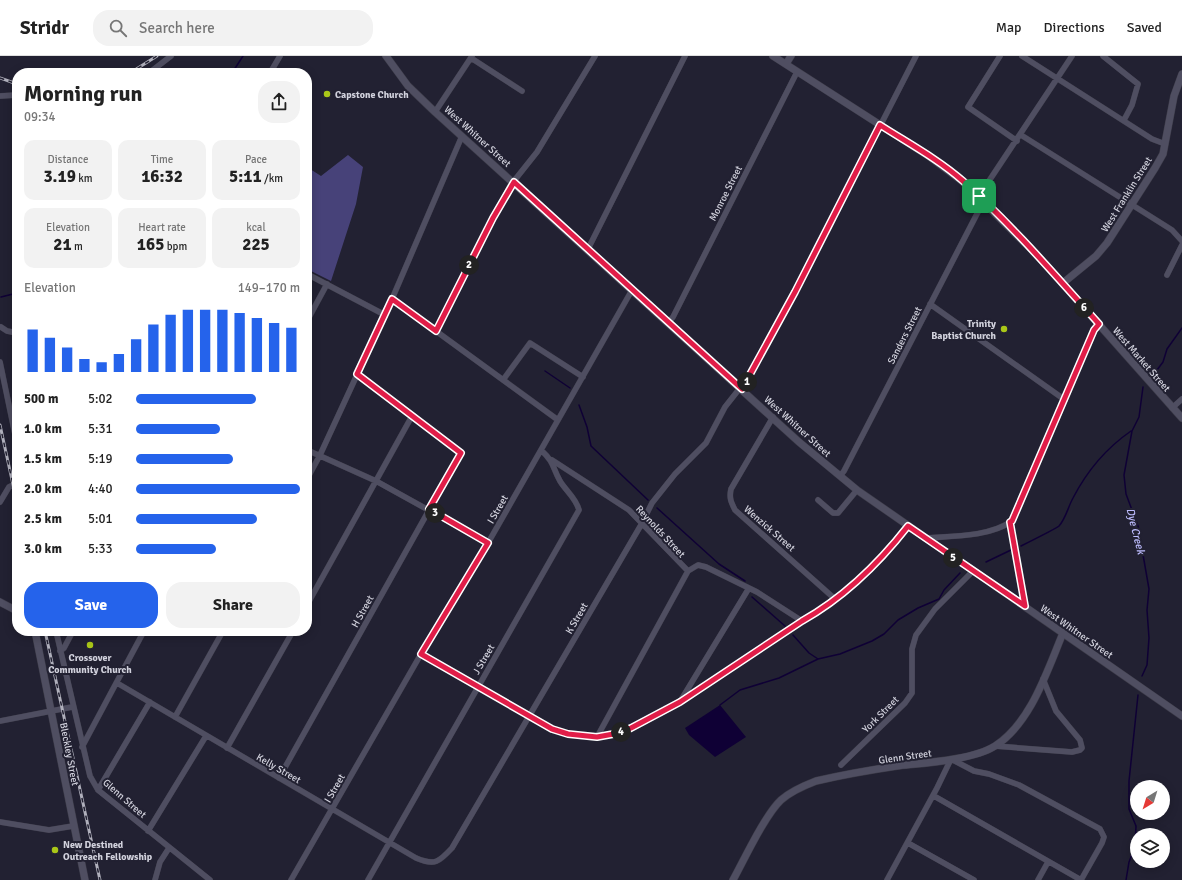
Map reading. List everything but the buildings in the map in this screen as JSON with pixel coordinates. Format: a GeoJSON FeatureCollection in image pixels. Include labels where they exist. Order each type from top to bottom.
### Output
{"type":"FeatureCollection","features":[{"type":"Feature","properties":{"kind":"street"},"geometry":{"type":"LineString","coordinates":[[155,68],[171,56]]}},
{"type":"Feature","properties":{"kind":"street"},"geometry":{"type":"LineString","coordinates":[[273,68],[280,56]]}},
{"type":"Feature","properties":{"kind":"street","name":"West Whitner Street"},"geometry":{"type":"LineString","coordinates":[[386,56],[408,86],[436,112],[741,389],[840,476],[857,490],[925,538],[1182,716]]}},
{"type":"Feature","properties":{"kind":"street"},"geometry":{"type":"LineString","coordinates":[[436,331],[493,218],[514,182],[537,152],[595,56]]}},
{"type":"Feature","properties":{"kind":"street"},"geometry":{"type":"LineString","coordinates":[[588,249],[685,56]]}},
{"type":"Feature","properties":{"kind":"street","name":"West Market Street"},"geometry":{"type":"LineString","coordinates":[[773,56],[948,170],[979,196],[1039,257],[1182,418]]}},
{"type":"Feature","properties":{"kind":"street"},"geometry":{"type":"LineString","coordinates":[[786,64],[791,56]]}},
{"type":"Feature","properties":{"kind":"street","name":"K Street"},"geometry":{"type":"LineString","coordinates":[[435,863],[452,848],[642,524],[652,503],[675,474],[706,443],[725,407],[741,389],[795,292],[916,56]]}},
{"type":"Feature","properties":{"kind":"street"},"geometry":{"type":"LineString","coordinates":[[1000,56],[968,107],[1017,141]]}},
{"type":"Feature","properties":{"kind":"street"},"geometry":{"type":"LineString","coordinates":[[1022,56],[1059,78],[1152,139],[1165,144]]}},
{"type":"Feature","properties":{"kind":"street"},"geometry":{"type":"LineString","coordinates":[[979,196],[1059,78],[1072,56]]}},
{"type":"Feature","properties":{"kind":"street"},"geometry":{"type":"LineString","coordinates":[[1102,56],[1138,84],[1132,105],[1124,120]]}},
{"type":"Feature","properties":{"kind":"street"},"geometry":{"type":"LineString","coordinates":[[436,112],[472,57],[522,91]]}},
{"type":"Feature","properties":{"kind":"street","name":"Monroe Street"},"geometry":{"type":"LineString","coordinates":[[668,323],[673,317],[797,72]]}},
{"type":"Feature","properties":{"kind":"street","name":"West Franklin Street"},"geometry":{"type":"LineString","coordinates":[[1062,283],[1096,256],[1155,168],[1163,154],[1174,96],[1182,74]]}},
{"type":"Feature","properties":{"kind":"street"},"geometry":{"type":"LineString","coordinates":[[0,96],[12,95]]}},
{"type":"Feature","properties":{"kind":"street"},"geometry":{"type":"LineString","coordinates":[[1021,135],[1172,230],[1182,241]]}},
{"type":"Feature","properties":{"kind":"street"},"geometry":{"type":"LineString","coordinates":[[312,470],[320,456],[392,299],[462,136]]}},
{"type":"Feature","properties":{"kind":"street","name":"Sanders Street"},"geometry":{"type":"LineString","coordinates":[[840,476],[844,471],[979,210],[986,203]]}},
{"type":"Feature","properties":{"kind":"street"},"geometry":{"type":"LineString","coordinates":[[1167,274],[1182,245]]}},
{"type":"Feature","properties":{"kind":"street"},"geometry":{"type":"LineString","coordinates":[[312,276],[385,314]]}},
{"type":"Feature","properties":{"kind":"street"},"geometry":{"type":"LineString","coordinates":[[312,312],[327,284]]}},
{"type":"Feature","properties":{"kind":"street","name":"I Street"},"geometry":{"type":"LineString","coordinates":[[291,880],[421,654],[488,543],[632,290]]}},
{"type":"Feature","properties":{"kind":"street"},"geometry":{"type":"LineString","coordinates":[[392,299],[558,420]]}},
{"type":"Feature","properties":{"kind":"street"},"geometry":{"type":"LineString","coordinates":[[930,304],[1065,400]]}},
{"type":"Feature","properties":{"kind":"street"},"geometry":{"type":"LineString","coordinates":[[925,538],[976,533],[1004,527],[1012,521],[1094,330],[1099,324]]}},
{"type":"Feature","properties":{"kind":"street"},"geometry":{"type":"LineString","coordinates":[[0,327],[7,332],[12,332]]}},
{"type":"Feature","properties":{"kind":"street"},"geometry":{"type":"LineString","coordinates":[[503,380],[530,343],[583,377]]}},
{"type":"Feature","properties":{"kind":"street"},"geometry":{"type":"LineString","coordinates":[[0,362],[12,420]]}},
{"type":"Feature","properties":{"kind":"street"},"geometry":{"type":"LineString","coordinates":[[312,596],[412,416],[357,374]]}},
{"type":"Feature","properties":{"kind":"street"},"geometry":{"type":"LineString","coordinates":[[1172,408],[1182,399]]}},
{"type":"Feature","properties":{"kind":"street","name":"H Street"},"geometry":{"type":"LineString","coordinates":[[279,778],[461,453],[412,416]]}},
{"type":"Feature","properties":{"kind":"street","name":"Wenzick Street"},"geometry":{"type":"LineString","coordinates":[[773,417],[731,489],[731,502],[735,510],[835,599]]}},
{"type":"Feature","properties":{"kind":"street","name":"J Street"},"geometry":{"type":"LineString","coordinates":[[368,880],[579,510],[577,503],[559,480],[551,460],[541,450]]}},
{"type":"Feature","properties":{"kind":"street"},"geometry":{"type":"LineString","coordinates":[[312,452],[376,481],[488,543]]}},
{"type":"Feature","properties":{"kind":"street","name":"Reynolds Street"},"geometry":{"type":"LineString","coordinates":[[551,460],[629,510],[688,571],[698,565],[706,567],[750,588],[802,621]]}},
{"type":"Feature","properties":{"kind":"street"},"geometry":{"type":"LineString","coordinates":[[0,502],[9,487],[12,485]]}},
{"type":"Feature","properties":{"kind":"street"},"geometry":{"type":"LineString","coordinates":[[818,500],[834,513],[838,513],[857,490]]}},
{"type":"Feature","properties":{"kind":"street"},"geometry":{"type":"LineString","coordinates":[[1010,522],[1025,606]]}},
{"type":"Feature","properties":{"kind":"street"},"geometry":{"type":"LineString","coordinates":[[421,654],[559,732],[597,737],[619,733],[680,702],[802,621],[822,610],[883,554],[908,526]]}},
{"type":"Feature","properties":{"kind":"street"},"geometry":{"type":"LineString","coordinates":[[597,737],[688,571]]}},
{"type":"Feature","properties":{"kind":"street","name":"York Street"},"geometry":{"type":"LineString","coordinates":[[841,765],[905,703],[912,693],[912,649],[916,635],[935,609],[973,571]]}},
{"type":"Feature","properties":{"kind":"street"},"geometry":{"type":"LineString","coordinates":[[680,702],[750,588]]}},
{"type":"Feature","properties":{"kind":"street"},"geometry":{"type":"LineString","coordinates":[[0,602],[12,608]]}},
{"type":"Feature","properties":{"kind":"street","name":"Glenn Street"},"geometry":{"type":"LineString","coordinates":[[733,880],[767,818],[779,802],[794,790],[816,781],[833,777],[951,759],[988,750],[995,746],[1013,730],[1023,717],[1043,679],[1063,633]]}},
{"type":"Feature","properties":{"kind":"street","name":"Bleckley Street"},"geometry":{"type":"LineString","coordinates":[[36,636],[84,880]]}},
{"type":"Feature","properties":{"kind":"street","name":"Glenn Street"},"geometry":{"type":"LineString","coordinates":[[57,636],[82,747],[90,776],[98,790],[210,880]]}},
{"type":"Feature","properties":{"kind":"street"},"geometry":{"type":"LineString","coordinates":[[60,651],[64,648],[70,636]]}},
{"type":"Feature","properties":{"kind":"street"},"geometry":{"type":"LineString","coordinates":[[82,747],[141,636]]}},
{"type":"Feature","properties":{"kind":"street"},"geometry":{"type":"LineString","coordinates":[[175,717],[220,636]]}},
{"type":"Feature","properties":{"kind":"street"},"geometry":{"type":"LineString","coordinates":[[227,748],[290,636]]}},
{"type":"Feature","properties":{"kind":"street"},"geometry":{"type":"LineString","coordinates":[[995,746],[1072,752],[1082,748],[1080,740],[1056,711],[1043,679]]}},
{"type":"Feature","properties":{"kind":"street","name":"Kelly Street"},"geometry":{"type":"LineString","coordinates":[[117,683],[416,858],[430,863],[435,863]]}},
{"type":"Feature","properties":{"kind":"street"},"geometry":{"type":"LineString","coordinates":[[98,790],[150,702]]}},
{"type":"Feature","properties":{"kind":"street"},"geometry":{"type":"LineString","coordinates":[[0,721],[72,707]]}},
{"type":"Feature","properties":{"kind":"street"},"geometry":{"type":"LineString","coordinates":[[148,831],[206,736]]}},
{"type":"Feature","properties":{"kind":"street"},"geometry":{"type":"LineString","coordinates":[[887,880],[934,796],[951,759],[974,771],[989,774],[1018,785],[1100,829],[1104,837],[1081,880],[934,796]]}},
{"type":"Feature","properties":{"kind":"street"},"geometry":{"type":"LineString","coordinates":[[0,822],[49,830],[73,826]]}},
{"type":"Feature","properties":{"kind":"street"},"geometry":{"type":"LineString","coordinates":[[908,843],[974,880]]}},
{"type":"Feature","properties":{"kind":"street"},"geometry":{"type":"LineString","coordinates":[[156,880],[160,862],[169,848]]}},
{"type":"Feature","properties":{"kind":"street"},"geometry":{"type":"LineString","coordinates":[[1038,880],[1048,862]]}},
{"type":"Feature","properties":{"kind":"shaded area"},"geometry":{"type":"Polygon","coordinates":[[[348,155],[363,167],[356,204],[331,281],[312,272],[312,170],[321,176],[348,155]]]}},
{"type":"Feature","properties":{"kind":"shaded area"},"geometry":{"type":"Polygon","coordinates":[[[720,705],[746,737],[715,757],[689,735],[685,728],[720,705]]]}},
{"type":"Feature","properties":{"kind":"waterway"},"geometry":{"type":"LineString","coordinates":[[235,68],[243,56]]}},
{"type":"Feature","properties":{"kind":"waterway"},"geometry":{"type":"LineString","coordinates":[[1,297],[12,294]]}},
{"type":"Feature","properties":{"kind":"waterway","name":"Dye Creek"},"geometry":{"type":"LineString","coordinates":[[1154,374],[1163,362],[1167,349],[1182,328]]}},
{"type":"Feature","properties":{"kind":"waterway"},"geometry":{"type":"LineString","coordinates":[[545,371],[570,388]]}},
{"type":"Feature","properties":{"kind":"waterway","name":"Dye Creek"},"geometry":{"type":"LineString","coordinates":[[1142,676],[1147,665],[1149,638],[1147,610],[1149,589],[1138,526],[1126,494],[1124,475],[1132,431],[1139,417],[1143,387]]}},
{"type":"Feature","properties":{"kind":"waterway"},"geometry":{"type":"LineString","coordinates":[[579,405],[587,427],[591,446],[648,500]]}},
{"type":"Feature","properties":{"kind":"waterway"},"geometry":{"type":"LineString","coordinates":[[1021,546],[1059,526],[1084,479],[1105,453],[1131,431]]}},
{"type":"Feature","properties":{"kind":"waterway"},"geometry":{"type":"LineString","coordinates":[[657,508],[719,564],[745,581]]}},
{"type":"Feature","properties":{"kind":"waterway"},"geometry":{"type":"LineString","coordinates":[[986,562],[1011,550]]}},
{"type":"Feature","properties":{"kind":"waterway"},"geometry":{"type":"LineString","coordinates":[[720,705],[740,690],[779,678],[818,659],[840,654],[872,641],[884,634],[898,620],[918,608],[939,599],[944,590],[960,573]]}},
{"type":"Feature","properties":{"kind":"waterway"},"geometry":{"type":"LineString","coordinates":[[752,597],[785,626]]}},
{"type":"Feature","properties":{"kind":"waterway"},"geometry":{"type":"LineString","coordinates":[[793,635],[809,653],[818,659]]}},
{"type":"Feature","properties":{"kind":"waterway","name":"Dye Creek"},"geometry":{"type":"LineString","coordinates":[[1126,880],[1129,862],[1135,847],[1136,826],[1129,809],[1129,781],[1138,695]]}},
{"type":"Feature","properties":{"kind":"railway"},"geometry":{"type":"LineString","coordinates":[[138,68],[157,56]]}},
{"type":"Feature","properties":{"kind":"railway"},"geometry":{"type":"LineString","coordinates":[[0,78],[12,82]]}},
{"type":"Feature","properties":{"kind":"railway"},"geometry":{"type":"LineString","coordinates":[[0,425],[12,480]]}},
{"type":"Feature","properties":{"kind":"railway"},"geometry":{"type":"LineString","coordinates":[[46,636],[100,880]]}},
{"type":"Feature","properties":{"kind":"place","name":"Capstone Church"},"geometry":{"type":"Point","coordinates":[327,94]}},
{"type":"Feature","properties":{"kind":"place","name":"Trinity Baptist Church"},"geometry":{"type":"Point","coordinates":[1004,329]}},
{"type":"Feature","properties":{"kind":"place","name":"Crossover Community Church"},"geometry":{"type":"Point","coordinates":[90,645]}},
{"type":"Feature","properties":{"kind":"place","name":"New Destined Outreach Fellowship"},"geometry":{"type":"Point","coordinates":[55,850]}},
{"type":"Feature","properties":{"kind":"route"},"geometry":{"type":"LineString","coordinates":[[880,125],[930,157],[979,196],[1039,257],[1099,324],[1094,330],[1065,400],[1012,521],[1010,522],[1025,606],[908,526],[894,544],[858,580],[822,610],[802,621],[680,702],[631,728],[619,733],[597,737],[568,734],[552,729],[421,654],[488,543],[429,509],[461,453],[357,374],[392,299],[436,331],[493,218],[510,186],[514,182],[742,389],[795,292],[880,125]]}}]}
